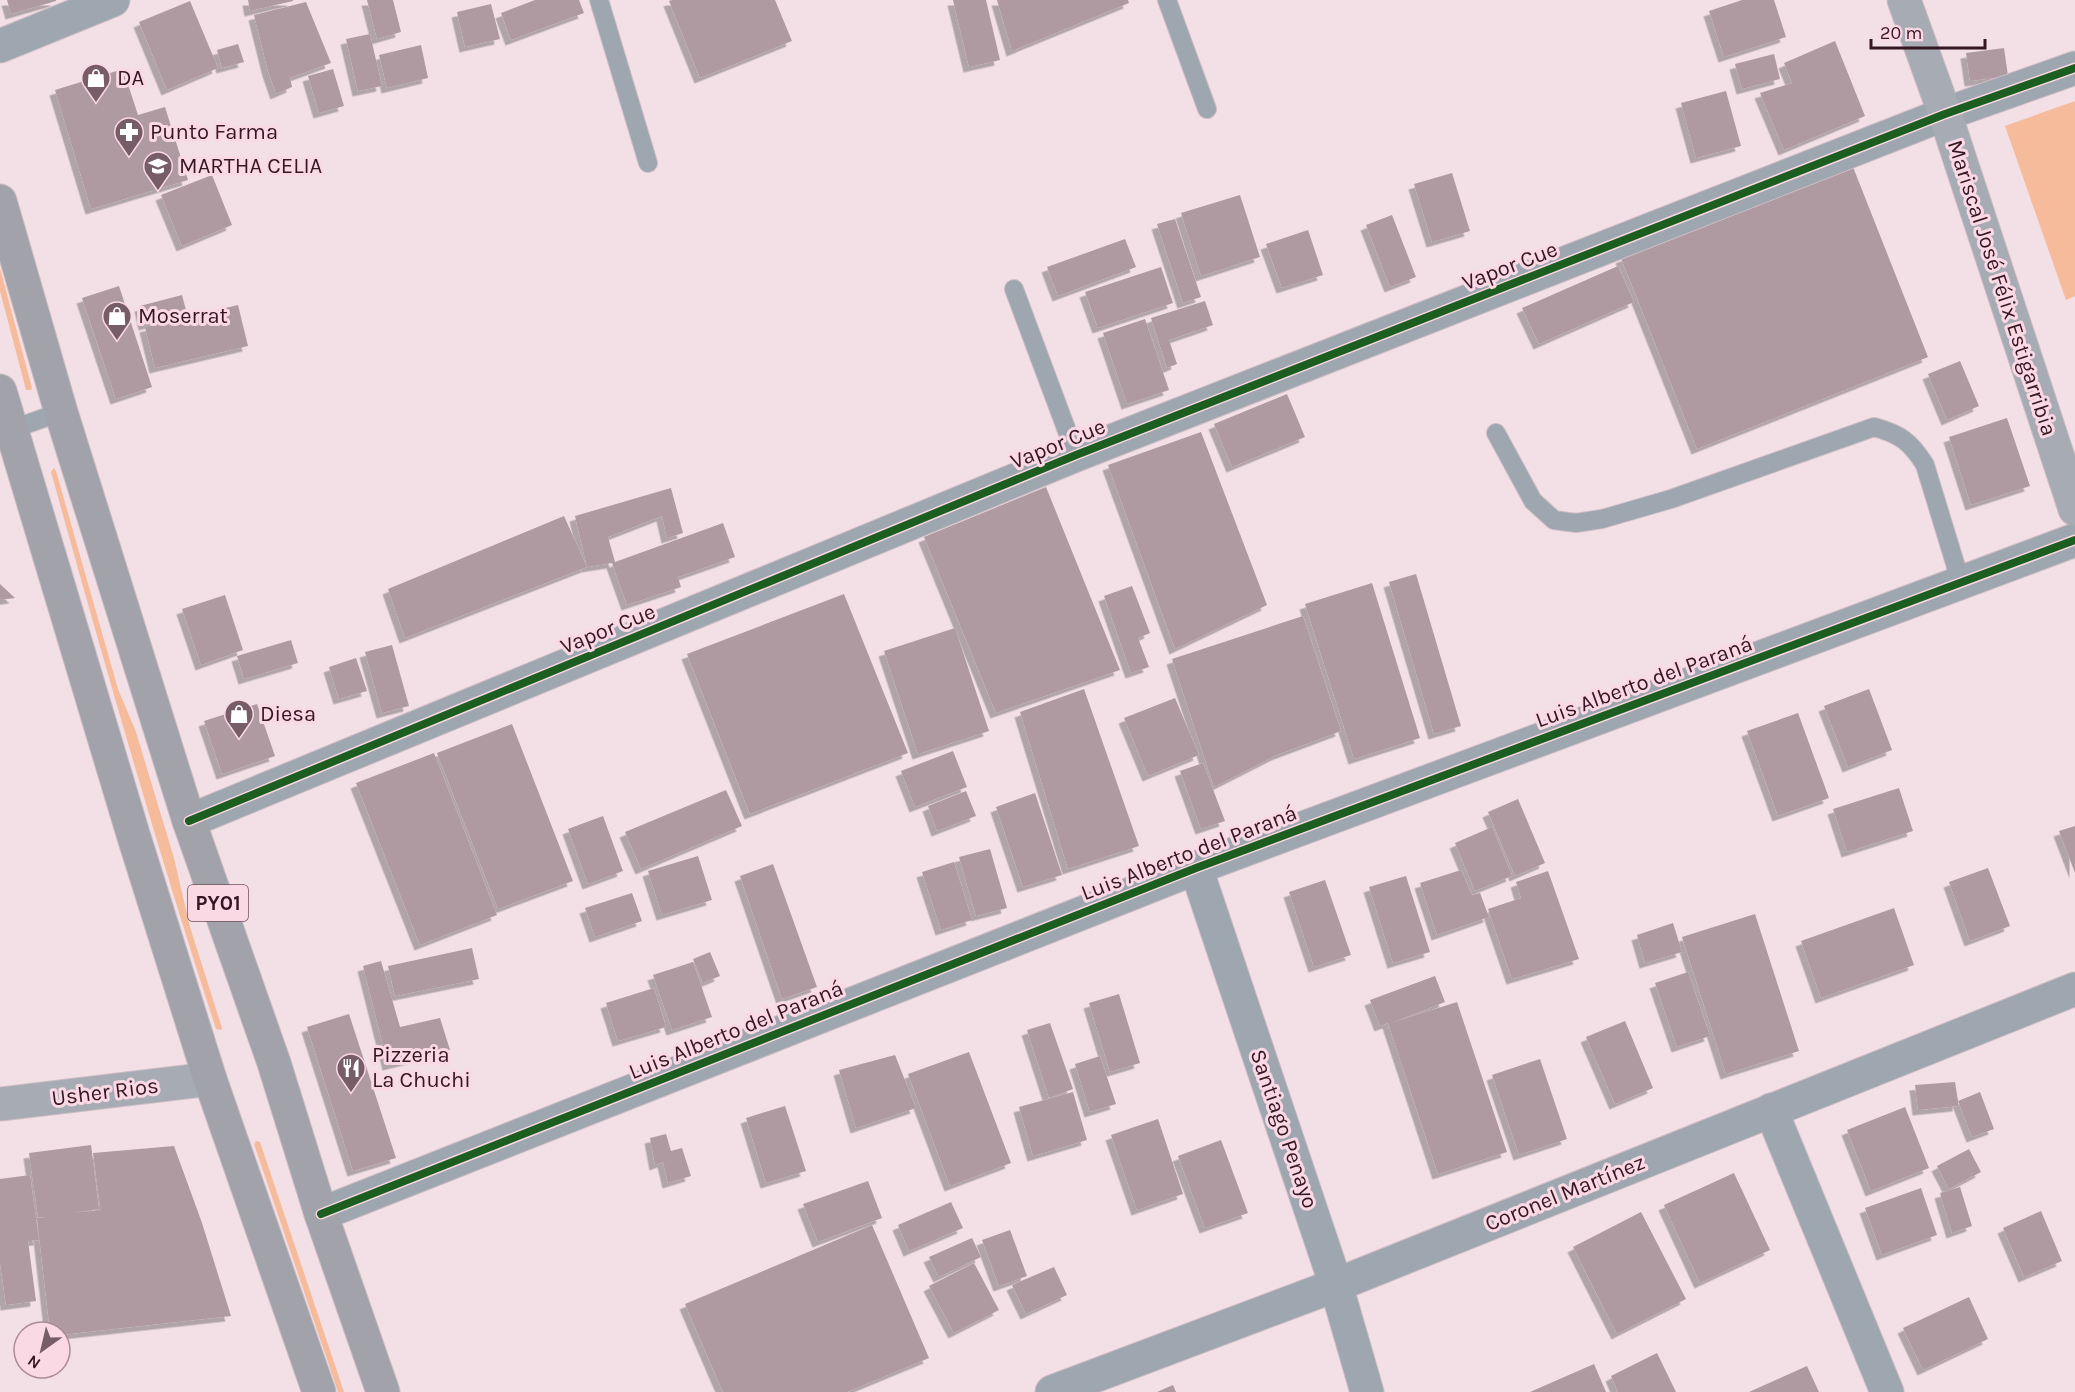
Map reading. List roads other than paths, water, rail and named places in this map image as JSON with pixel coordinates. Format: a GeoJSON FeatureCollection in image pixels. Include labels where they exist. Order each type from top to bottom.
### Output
{"type":"FeatureCollection","features":[{"type":"Feature","properties":{"kind":"highway","name":"PY01"},"geometry":{"type":"LineString","coordinates":[[0,201],[61,412],[189,821],[274,1063],[321,1214],[383,1392]]}},
{"type":"Feature","properties":{"kind":"highway","name":"PY01"},"geometry":{"type":"LineString","coordinates":[[0,391],[133,834],[210,1079],[319,1392]]}},
{"type":"Feature","properties":{"kind":"street"},"geometry":{"type":"LineString","coordinates":[[0,46],[113,0]]}},
{"type":"Feature","properties":{"kind":"street","name":"Mariscal José Félix Estigarribia"},"geometry":{"type":"LineString","coordinates":[[1904,0],[1945,114],[2075,509]]}},
{"type":"Feature","properties":{"kind":"street","name":"Vapor Cue"},"geometry":{"type":"LineString","coordinates":[[189,821],[1076,455],[1945,114],[2075,68]]}},
{"type":"Feature","properties":{"kind":"street","name":"Luis Alberto del Paraná"},"geometry":{"type":"LineString","coordinates":[[321,1214],[1196,868],[2075,540]]}},
{"type":"Feature","properties":{"kind":"street","name":"Santiago Penayo"},"geometry":{"type":"LineString","coordinates":[[1196,868],[1336,1284],[1367,1392]]}},
{"type":"Feature","properties":{"kind":"street","name":"Coronel Martínez"},"geometry":{"type":"LineString","coordinates":[[1052,1392],[1336,1284],[2075,989]]}},
{"type":"Feature","properties":{"kind":"street","name":"Usher Rios"},"geometry":{"type":"LineString","coordinates":[[0,1104],[210,1079]]}},
{"type":"Feature","properties":{"kind":"street"},"geometry":{"type":"LineString","coordinates":[[1771,1110],[1887,1392]]}},
{"type":"Feature","properties":{"kind":"lane"},"geometry":{"type":"LineString","coordinates":[[599,0],[648,163]]}},
{"type":"Feature","properties":{"kind":"lane"},"geometry":{"type":"LineString","coordinates":[[1167,0],[1207,109]]}},
{"type":"Feature","properties":{"kind":"lane"},"geometry":{"type":"LineString","coordinates":[[1014,289],[1076,455]]}},
{"type":"Feature","properties":{"kind":"lane"},"geometry":{"type":"LineString","coordinates":[[10,430],[61,412]]}},
{"type":"Feature","properties":{"kind":"lane"},"geometry":{"type":"LineString","coordinates":[[1496,433],[1533,501],[1554,520],[1576,523],[1602,519],[1671,499],[1874,427],[1896,433],[1915,448],[1925,465],[1961,583]]}},
{"type":"Feature","properties":{"kind":"place","name":"DA"},"geometry":{"type":"Point","coordinates":[96,104]}},
{"type":"Feature","properties":{"kind":"place","name":"Punto Farma"},"geometry":{"type":"Point","coordinates":[129,158]}},
{"type":"Feature","properties":{"kind":"place","name":"MARTHA CELIA"},"geometry":{"type":"Point","coordinates":[158,192]}},
{"type":"Feature","properties":{"kind":"place","name":"Moserrat"},"geometry":{"type":"Point","coordinates":[117,342]}},
{"type":"Feature","properties":{"kind":"place","name":"Diesa"},"geometry":{"type":"Point","coordinates":[239,740]}},
{"type":"Feature","properties":{"kind":"place","name":"Pizzeria La Chuchi"},"geometry":{"type":"Point","coordinates":[351,1094]}}]}
